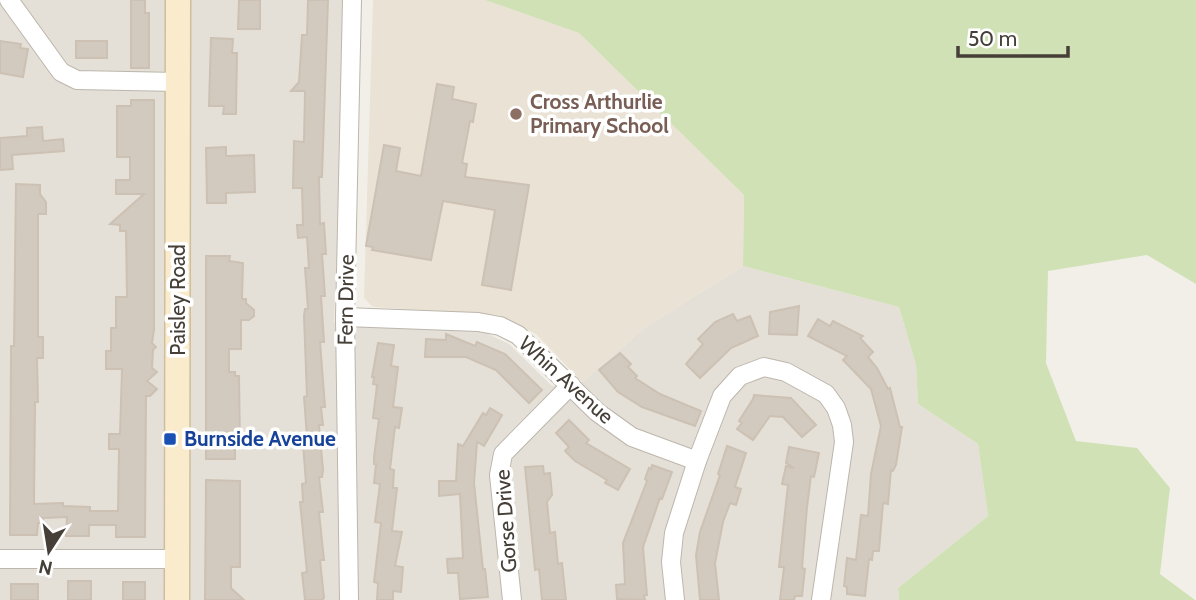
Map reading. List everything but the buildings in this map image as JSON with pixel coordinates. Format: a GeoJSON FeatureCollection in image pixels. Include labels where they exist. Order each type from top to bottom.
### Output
{"type":"FeatureCollection","features":[{"type":"Feature","properties":{"kind":"main road","name":"Paisley Road"},"geometry":{"type":"LineString","coordinates":[[177,600],[178,0]]}},
{"type":"Feature","properties":{"kind":"street"},"geometry":{"type":"LineString","coordinates":[[9,0],[61,72],[77,80],[178,82]]}},
{"type":"Feature","properties":{"kind":"street","name":"Fern Drive"},"geometry":{"type":"LineString","coordinates":[[349,600],[345,317],[352,0]]}},
{"type":"Feature","properties":{"kind":"street","name":"Whin Avenue"},"geometry":{"type":"LineString","coordinates":[[345,317],[478,322],[499,326],[518,335],[597,412],[632,437],[697,461]]}},
{"type":"Feature","properties":{"kind":"street"},"geometry":{"type":"LineString","coordinates":[[675,600],[671,562],[674,533],[697,461],[722,396],[740,376],[764,367],[786,373],[826,394],[836,408],[842,425],[844,442],[821,600]]}},
{"type":"Feature","properties":{"kind":"street","name":"Gorse Drive"},"geometry":{"type":"LineString","coordinates":[[512,600],[499,475],[503,454],[571,385]]}},
{"type":"Feature","properties":{"kind":"street"},"geometry":{"type":"LineString","coordinates":[[0,559],[178,559]]}},
{"type":"Feature","properties":{"kind":"shaded area"},"geometry":{"type":"Polygon","coordinates":[[[0,0],[349,0],[334,322],[480,330],[509,344],[552,386],[582,382],[647,326],[743,266],[899,307],[916,365],[918,404],[978,444],[988,516],[898,588],[899,600],[0,600],[0,0]]]}},
{"type":"Feature","properties":{"kind":"shaded area","name":"Cross Arthurlie Primary School"},"geometry":{"type":"Polygon","coordinates":[[[373,0],[485,0],[579,33],[744,195],[743,266],[647,326],[582,382],[536,334],[499,315],[373,307],[364,298],[373,0]]]}},
{"type":"Feature","properties":{"kind":"green space"},"geometry":{"type":"Polygon","coordinates":[[[485,0],[1196,0],[1196,284],[1147,255],[1048,271],[1046,363],[1076,441],[1137,448],[1170,488],[1160,574],[1195,600],[899,600],[898,588],[988,516],[978,444],[918,404],[916,365],[899,307],[743,266],[744,195],[579,33],[485,0]]]}},
{"type":"Feature","properties":{"kind":"place","name":"Cross Arthurlie Primary School"},"geometry":{"type":"Point","coordinates":[516,114]}},
{"type":"Feature","properties":{"kind":"place","name":"Burnside Avenue"},"geometry":{"type":"Point","coordinates":[170,439]}}]}
